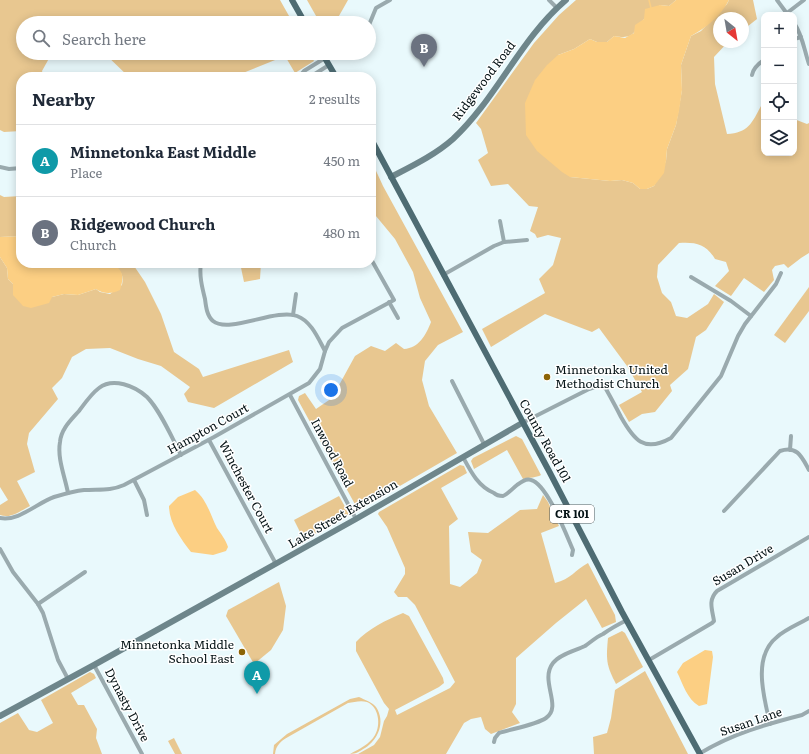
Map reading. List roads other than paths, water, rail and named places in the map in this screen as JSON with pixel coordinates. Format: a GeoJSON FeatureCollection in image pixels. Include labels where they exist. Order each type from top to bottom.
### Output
{"type":"FeatureCollection","features":[{"type":"Feature","properties":{"kind":"main road"},"geometry":{"type":"LineString","coordinates":[[292,0],[301,16]]}},
{"type":"Feature","properties":{"kind":"main road"},"geometry":{"type":"LineString","coordinates":[[326,60],[333,72]]}},
{"type":"Feature","properties":{"kind":"main road","name":"County Road 101"},"geometry":{"type":"LineString","coordinates":[[376,148],[700,754]]}},
{"type":"Feature","properties":{"kind":"street"},"geometry":{"type":"LineString","coordinates":[[373,16],[376,8],[390,0]]}},
{"type":"Feature","properties":{"kind":"street"},"geometry":{"type":"LineString","coordinates":[[549,0],[557,8]]}},
{"type":"Feature","properties":{"kind":"street","name":"Ridgewood Road"},"geometry":{"type":"LineString","coordinates":[[391,177],[437,151],[465,127],[477,113],[533,34],[566,0]]}},
{"type":"Feature","properties":{"kind":"street"},"geometry":{"type":"LineString","coordinates":[[777,0],[786,12]]}},
{"type":"Feature","properties":{"kind":"street"},"geometry":{"type":"LineString","coordinates":[[790,12],[804,0]]}},
{"type":"Feature","properties":{"kind":"street"},"geometry":{"type":"LineString","coordinates":[[797,29],[809,64]]}},
{"type":"Feature","properties":{"kind":"street"},"geometry":{"type":"LineString","coordinates":[[797,38],[801,37]]}},
{"type":"Feature","properties":{"kind":"street"},"geometry":{"type":"LineString","coordinates":[[303,72],[316,60]]}},
{"type":"Feature","properties":{"kind":"street"},"geometry":{"type":"LineString","coordinates":[[752,75],[756,66],[761,62]]}},
{"type":"Feature","properties":{"kind":"street"},"geometry":{"type":"LineString","coordinates":[[318,72],[329,65]]}},
{"type":"Feature","properties":{"kind":"street"},"geometry":{"type":"LineString","coordinates":[[0,167],[16,168]]}},
{"type":"Feature","properties":{"kind":"street"},"geometry":{"type":"LineString","coordinates":[[500,221],[504,242]]}},
{"type":"Feature","properties":{"kind":"street"},"geometry":{"type":"LineString","coordinates":[[443,275],[483,251],[504,242],[527,240]]}},
{"type":"Feature","properties":{"kind":"street"},"geometry":{"type":"LineString","coordinates":[[200,268],[201,280],[207,311],[212,321],[217,324],[229,325],[282,315],[293,315],[308,323],[325,351]]}},
{"type":"Feature","properties":{"kind":"street"},"geometry":{"type":"LineString","coordinates":[[376,268],[394,300],[389,302],[398,318]]}},
{"type":"Feature","properties":{"kind":"street"},"geometry":{"type":"LineString","coordinates":[[692,277],[731,301],[751,316],[776,284],[781,273]]}},
{"type":"Feature","properties":{"kind":"street"},"geometry":{"type":"LineString","coordinates":[[293,315],[296,294]]}},
{"type":"Feature","properties":{"kind":"street","name":"Hampton Court"},"geometry":{"type":"LineString","coordinates":[[0,520],[16,517],[46,501],[68,493],[84,490],[113,489],[134,480],[290,395],[309,384],[315,377],[320,369],[325,351],[335,334],[342,328],[389,302]]}},
{"type":"Feature","properties":{"kind":"street","name":"Lake Street Extension"},"geometry":{"type":"LineString","coordinates":[[0,716],[94,666],[356,520],[484,444],[576,394],[597,385],[601,385],[606,389],[630,432],[638,440],[652,444],[671,438],[721,376],[738,336],[751,316]]}},
{"type":"Feature","properties":{"kind":"street"},"geometry":{"type":"LineString","coordinates":[[452,381],[484,444]]}},
{"type":"Feature","properties":{"kind":"street"},"geometry":{"type":"LineString","coordinates":[[68,493],[59,448],[62,433],[66,426],[95,392],[105,384],[124,384],[146,396],[156,410],[181,455]]}},
{"type":"Feature","properties":{"kind":"street","name":"Inwood Road"},"geometry":{"type":"LineString","coordinates":[[290,395],[356,520]]}},
{"type":"Feature","properties":{"kind":"street"},"geometry":{"type":"LineString","coordinates":[[790,450],[791,436]]}},
{"type":"Feature","properties":{"kind":"street","name":"Winchester Court"},"geometry":{"type":"LineString","coordinates":[[209,440],[276,564]]}},
{"type":"Feature","properties":{"kind":"street"},"geometry":{"type":"LineString","coordinates":[[724,511],[776,454],[785,450],[795,451],[800,454],[809,470]]}},
{"type":"Feature","properties":{"kind":"street"},"geometry":{"type":"LineString","coordinates":[[463,457],[477,481],[487,490],[498,495],[503,496],[521,482],[530,479],[542,488],[550,500],[573,550],[572,555]]}},
{"type":"Feature","properties":{"kind":"street"},"geometry":{"type":"LineString","coordinates":[[134,480],[144,500],[147,515]]}},
{"type":"Feature","properties":{"kind":"street","name":"Susan Drive"},"geometry":{"type":"LineString","coordinates":[[649,660],[714,621],[711,600],[717,591],[809,537]]}},
{"type":"Feature","properties":{"kind":"street"},"geometry":{"type":"LineString","coordinates":[[0,549],[13,572],[38,604],[47,623],[58,660],[68,679]]}},
{"type":"Feature","properties":{"kind":"street"},"geometry":{"type":"LineString","coordinates":[[38,604],[84,572]]}},
{"type":"Feature","properties":{"kind":"street"},"geometry":{"type":"LineString","coordinates":[[770,724],[762,683],[763,658],[771,643],[777,636],[809,618]]}},
{"type":"Feature","properties":{"kind":"street"},"geometry":{"type":"LineString","coordinates":[[494,742],[499,733],[540,721],[548,715],[552,706],[548,675],[549,669],[557,660],[586,645],[627,620]]}},
{"type":"Feature","properties":{"kind":"street","name":"Dynasty Drive"},"geometry":{"type":"LineString","coordinates":[[94,666],[142,754]]}},
{"type":"Feature","properties":{"kind":"street","name":"Susan Lane"},"geometry":{"type":"LineString","coordinates":[[700,754],[726,740],[770,724],[802,715],[809,711]]}},
{"type":"Feature","properties":{"kind":"waterway"},"geometry":{"type":"LineString","coordinates":[[649,0],[651,8]]}},
{"type":"Feature","properties":{"kind":"place","name":"Ridgewood Church"},"geometry":{"type":"Point","coordinates":[424,67]}},
{"type":"Feature","properties":{"kind":"place","name":"Minnetonka United Methodist Church"},"geometry":{"type":"Point","coordinates":[547,377]}},
{"type":"Feature","properties":{"kind":"place","name":"Minnetonka Middle School East"},"geometry":{"type":"Point","coordinates":[242,652]}},
{"type":"Feature","properties":{"kind":"place","name":"Minnetonka East Middle"},"geometry":{"type":"Point","coordinates":[257,694]}}]}
